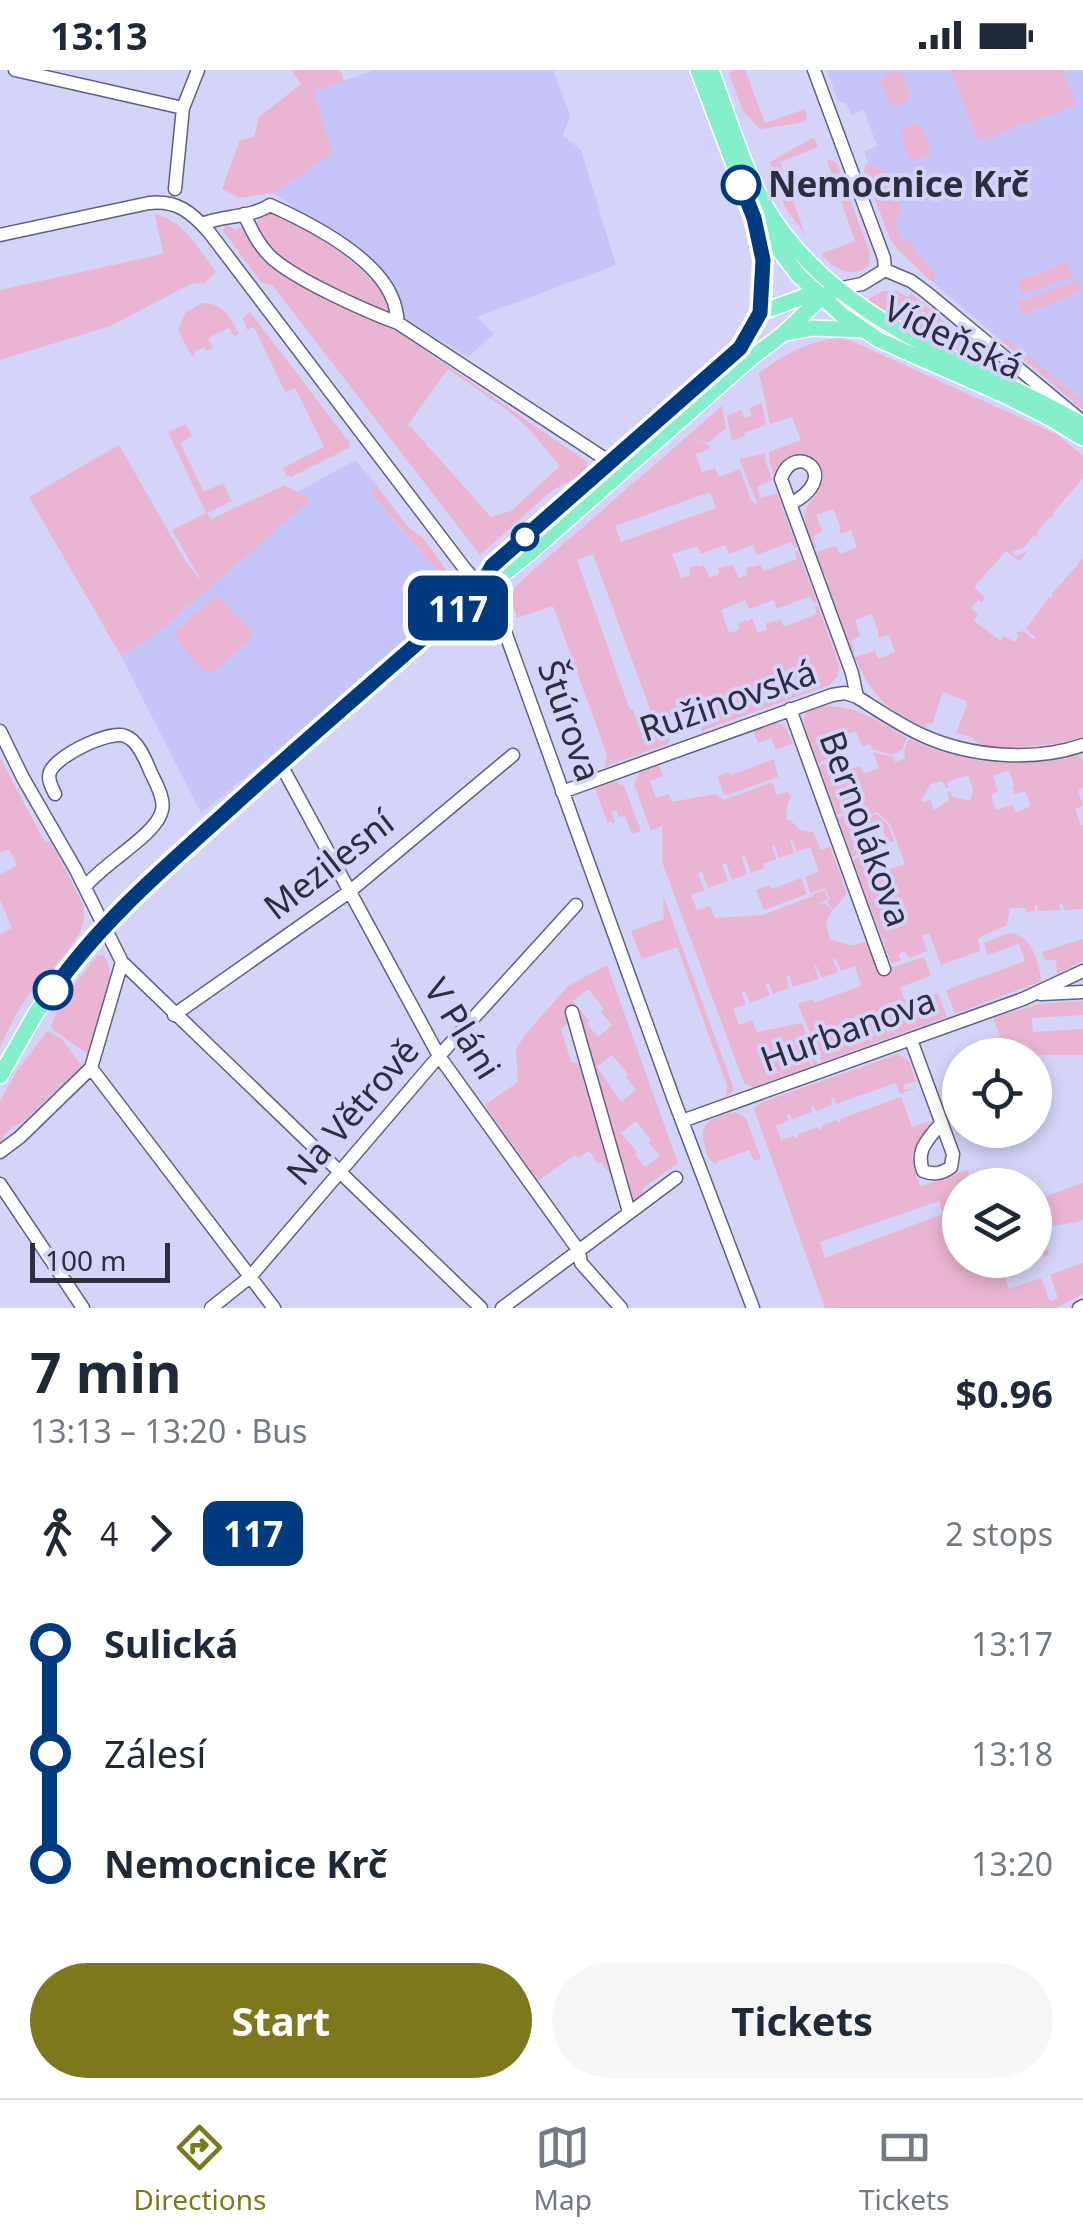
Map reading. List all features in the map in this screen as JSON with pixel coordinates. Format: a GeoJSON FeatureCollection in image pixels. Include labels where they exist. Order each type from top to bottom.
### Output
{"type":"FeatureCollection","features":[{"type":"Feature","properties":{"kind":"main road","name":"Vídeňská"},"geometry":{"type":"LineString","coordinates":[[698,70],[754,218],[798,276],[934,351],[1083,423]]}},
{"type":"Feature","properties":{"kind":"main road","name":"Vídeňská"},"geometry":{"type":"LineString","coordinates":[[711,70],[754,183],[770,212],[862,330],[1033,410],[1083,438]]}},
{"type":"Feature","properties":{"kind":"main road"},"geometry":{"type":"LineString","coordinates":[[0,1076],[36,1013],[105,926],[280,763],[480,588],[530,553],[740,348],[760,313],[763,260],[754,218]]}},
{"type":"Feature","properties":{"kind":"main road"},"geometry":{"type":"LineString","coordinates":[[760,313],[803,297],[830,293]]}},
{"type":"Feature","properties":{"kind":"main road"},"geometry":{"type":"LineString","coordinates":[[616,466],[830,293]]}},
{"type":"Feature","properties":{"kind":"main road"},"geometry":{"type":"LineString","coordinates":[[783,334],[813,328],[862,330]]}},
{"type":"Feature","properties":{"kind":"street"},"geometry":{"type":"LineString","coordinates":[[15,70],[183,108]]}},
{"type":"Feature","properties":{"kind":"street"},"geometry":{"type":"LineString","coordinates":[[176,189],[183,108],[198,70]]}},
{"type":"Feature","properties":{"kind":"street"},"geometry":{"type":"LineString","coordinates":[[814,70],[886,270]]}},
{"type":"Feature","properties":{"kind":"street"},"geometry":{"type":"LineString","coordinates":[[0,235],[162,202],[180,206],[202,224],[223,216],[261,211],[270,205],[348,248],[378,275],[392,298],[398,323]]}},
{"type":"Feature","properties":{"kind":"street"},"geometry":{"type":"LineString","coordinates":[[244,214],[260,245],[277,262],[300,277],[398,323],[616,466]]}},
{"type":"Feature","properties":{"kind":"street","name":"Štúrova"},"geometry":{"type":"LineString","coordinates":[[202,224],[494,604],[753,1308]]}},
{"type":"Feature","properties":{"kind":"street"},"geometry":{"type":"LineString","coordinates":[[830,293],[862,284],[886,270]]}},
{"type":"Feature","properties":{"kind":"street"},"geometry":{"type":"LineString","coordinates":[[886,270],[926,292],[1083,423]]}},
{"type":"Feature","properties":{"kind":"street"},"geometry":{"type":"LineString","coordinates":[[790,504],[852,672],[857,697]]}},
{"type":"Feature","properties":{"kind":"street","name":"Ružinovská"},"geometry":{"type":"LineString","coordinates":[[562,792],[790,709],[845,693],[924,736],[977,752],[1030,754],[1083,745]]}},
{"type":"Feature","properties":{"kind":"street","name":"Bernolákova"},"geometry":{"type":"LineString","coordinates":[[790,709],[884,969]]}},
{"type":"Feature","properties":{"kind":"street"},"geometry":{"type":"LineString","coordinates":[[0,731],[122,962],[480,1308]]}},
{"type":"Feature","properties":{"kind":"street"},"geometry":{"type":"LineString","coordinates":[[55,794],[49,782],[56,762],[109,734],[123,734],[135,742],[160,794],[163,810],[156,824],[103,866],[85,886]]}},
{"type":"Feature","properties":{"kind":"street","name":"Mezilesní"},"geometry":{"type":"LineString","coordinates":[[174,1015],[349,892],[513,755]]}},
{"type":"Feature","properties":{"kind":"street","name":"V Pláni"},"geometry":{"type":"LineString","coordinates":[[280,763],[439,1056],[580,1251],[581,1262],[620,1308]]}},
{"type":"Feature","properties":{"kind":"street","name":"Na Větrově"},"geometry":{"type":"LineString","coordinates":[[211,1308],[247,1279],[439,1056],[576,906]]}},
{"type":"Feature","properties":{"kind":"street"},"geometry":{"type":"LineString","coordinates":[[0,1152],[91,1068],[122,962]]}},
{"type":"Feature","properties":{"kind":"street","name":"Hurbanova"},"geometry":{"type":"LineString","coordinates":[[682,1120],[911,1040],[1083,972]]}},
{"type":"Feature","properties":{"kind":"street","name":"Hurbanova"},"geometry":{"type":"LineString","coordinates":[[1034,994],[1083,992]]}},
{"type":"Feature","properties":{"kind":"street"},"geometry":{"type":"LineString","coordinates":[[572,1012],[629,1212]]}},
{"type":"Feature","properties":{"kind":"street"},"geometry":{"type":"LineString","coordinates":[[911,1040],[941,1123]]}},
{"type":"Feature","properties":{"kind":"street"},"geometry":{"type":"LineString","coordinates":[[91,1068],[247,1279],[274,1308]]}},
{"type":"Feature","properties":{"kind":"street"},"geometry":{"type":"LineString","coordinates":[[502,1308],[676,1178]]}},
{"type":"Feature","properties":{"kind":"street"},"geometry":{"type":"LineString","coordinates":[[0,1184],[83,1308]]}},
{"type":"Feature","properties":{"kind":"shaded area"},"geometry":{"type":"Polygon","coordinates":[[[291,70],[340,70],[344,81],[314,91],[332,154],[274,193],[239,198],[222,189],[240,140],[254,137],[259,117],[301,84],[291,70]]]}},
{"type":"Feature","properties":{"kind":"shaded area"},"geometry":{"type":"Polygon","coordinates":[[[375,70],[553,70],[570,115],[563,136],[581,150],[616,265],[477,317],[494,334],[468,357],[406,320],[370,263],[274,193],[332,154],[314,91],[375,70]]]}},
{"type":"Feature","properties":{"kind":"shaded area"},"geometry":{"type":"Polygon","coordinates":[[[745,70],[765,123],[805,109],[805,122],[760,129],[743,111],[729,74],[745,70]]]}},
{"type":"Feature","properties":{"kind":"shaded area"},"geometry":{"type":"Polygon","coordinates":[[[827,70],[1083,70],[1083,410],[898,250],[864,171],[868,163],[864,151],[877,146],[864,110],[851,115],[846,103],[838,101],[827,70]]]}},
{"type":"Feature","properties":{"kind":"shaded area"},"geometry":{"type":"Polygon","coordinates":[[[951,70],[1063,70],[1076,105],[978,141],[951,70]]]}},
{"type":"Feature","properties":{"kind":"shaded area"},"geometry":{"type":"Polygon","coordinates":[[[893,71],[902,74],[909,95],[906,102],[895,106],[888,103],[881,81],[883,75],[893,71]]]}},
{"type":"Feature","properties":{"kind":"shaded area"},"geometry":{"type":"Polygon","coordinates":[[[914,124],[922,128],[930,149],[927,157],[916,160],[908,157],[901,135],[904,128],[914,124]]]}},
{"type":"Feature","properties":{"kind":"shaded area"},"geometry":{"type":"Polygon","coordinates":[[[814,137],[818,147],[780,162],[805,235],[785,207],[770,162],[814,137]]]}},
{"type":"Feature","properties":{"kind":"shaded area"},"geometry":{"type":"Polygon","coordinates":[[[827,161],[837,164],[870,253],[869,266],[855,272],[837,268],[821,254],[855,241],[827,161]]]}},
{"type":"Feature","properties":{"kind":"shaded area"},"geometry":{"type":"Polygon","coordinates":[[[868,163],[889,173],[902,210],[895,224],[902,242],[909,240],[936,275],[931,281],[890,238],[864,171],[868,163]]]}},
{"type":"Feature","properties":{"kind":"shaded area"},"geometry":{"type":"Polygon","coordinates":[[[268,213],[281,215],[356,265],[390,306],[387,312],[312,278],[279,255],[256,229],[258,218],[268,213]]]}},
{"type":"Feature","properties":{"kind":"shaded area"},"geometry":{"type":"Polygon","coordinates":[[[155,214],[183,230],[216,272],[204,283],[191,284],[110,326],[0,360],[0,290],[163,254],[155,214]]]}},
{"type":"Feature","properties":{"kind":"shaded area"},"geometry":{"type":"Polygon","coordinates":[[[226,225],[236,230],[240,227],[266,260],[282,273],[398,332],[588,465],[581,474],[549,493],[480,555],[273,286],[261,282],[223,231],[226,225]],[[448,369],[407,426],[491,517],[511,511],[560,466],[507,410],[448,369]]]}},
{"type":"Feature","properties":{"kind":"shaded area"},"geometry":{"type":"Polygon","coordinates":[[[1067,262],[1072,277],[1022,295],[1017,281],[1067,262]]]}},
{"type":"Feature","properties":{"kind":"shaded area"},"geometry":{"type":"Polygon","coordinates":[[[1077,280],[1081,291],[1022,313],[1018,302],[1077,280]]]}},
{"type":"Feature","properties":{"kind":"shaded area"},"geometry":{"type":"Polygon","coordinates":[[[883,291],[897,291],[908,297],[911,293],[959,335],[997,361],[991,372],[929,341],[864,301],[883,291]]]}},
{"type":"Feature","properties":{"kind":"shaded area"},"geometry":{"type":"Polygon","coordinates":[[[202,303],[225,312],[239,334],[234,337],[229,328],[208,338],[213,348],[207,351],[204,347],[192,357],[178,330],[185,313],[202,303]]]}},
{"type":"Feature","properties":{"kind":"shaded area"},"geometry":{"type":"Polygon","coordinates":[[[250,312],[350,443],[349,448],[291,477],[283,468],[324,447],[295,388],[285,392],[254,327],[247,330],[243,318],[250,312]]]}},
{"type":"Feature","properties":{"kind":"shaded area"},"geometry":{"type":"Polygon","coordinates":[[[1006,337],[1083,401],[1083,410],[1002,341],[1006,337]]]}},
{"type":"Feature","properties":{"kind":"shaded area"},"geometry":{"type":"Polygon","coordinates":[[[842,338],[1058,435],[1083,456],[1083,478],[1037,532],[1037,537],[1012,552],[1016,556],[1028,551],[1019,561],[1006,551],[974,587],[985,598],[971,608],[978,614],[974,621],[1001,641],[1003,635],[1014,642],[1019,636],[1016,633],[1023,631],[1033,639],[1026,629],[1083,558],[1083,737],[1055,744],[997,749],[956,733],[966,701],[943,692],[932,724],[928,723],[926,728],[901,715],[874,692],[855,657],[875,651],[878,659],[895,652],[889,635],[878,638],[872,614],[855,620],[860,636],[851,641],[853,653],[816,552],[836,546],[840,554],[857,547],[851,530],[840,534],[833,509],[816,515],[822,531],[813,536],[815,548],[805,514],[823,474],[783,464],[776,480],[769,452],[801,440],[792,417],[770,424],[759,373],[798,349],[842,338]]]}},
{"type":"Feature","properties":{"kind":"shaded area"},"geometry":{"type":"Polygon","coordinates":[[[762,403],[766,425],[732,441],[727,416],[741,410],[744,418],[751,416],[749,408],[762,403]]]}},
{"type":"Feature","properties":{"kind":"shaded area"},"geometry":{"type":"Polygon","coordinates":[[[722,406],[726,428],[708,443],[691,438],[710,449],[696,454],[702,472],[715,468],[719,477],[740,469],[751,500],[758,506],[739,459],[766,453],[772,480],[757,487],[761,498],[777,493],[797,547],[791,542],[757,555],[753,545],[729,554],[725,545],[701,554],[697,546],[672,554],[681,578],[691,575],[689,568],[704,565],[710,578],[719,574],[718,568],[732,563],[739,578],[747,575],[746,568],[760,563],[764,571],[797,559],[798,551],[817,602],[810,596],[777,609],[773,600],[749,609],[745,600],[721,610],[729,633],[739,630],[738,623],[752,618],[758,633],[767,630],[766,623],[780,618],[784,627],[817,614],[818,606],[839,665],[838,676],[829,685],[702,731],[700,725],[710,721],[704,704],[664,719],[668,744],[604,767],[607,755],[553,606],[517,618],[513,593],[530,573],[722,406]],[[710,492],[615,526],[621,542],[716,508],[710,492]],[[593,554],[577,560],[639,726],[654,720],[593,554]]]}},
{"type":"Feature","properties":{"kind":"shaded area"},"geometry":{"type":"Polygon","coordinates":[[[186,424],[192,436],[180,443],[204,492],[223,483],[232,501],[207,513],[211,519],[285,485],[311,500],[155,635],[121,656],[29,497],[119,445],[186,562],[202,582],[172,530],[206,513],[168,432],[186,424]]]}},
{"type":"Feature","properties":{"kind":"shaded area"},"geometry":{"type":"Polygon","coordinates":[[[356,460],[377,486],[370,493],[447,582],[452,579],[452,591],[447,602],[201,813],[121,656],[155,635],[311,500],[297,492],[356,460]]]}},
{"type":"Feature","properties":{"kind":"shaded area"},"geometry":{"type":"Polygon","coordinates":[[[377,486],[449,573],[452,579],[448,583],[370,492],[377,486]]]}},
{"type":"Feature","properties":{"kind":"shaded area"},"geometry":{"type":"Polygon","coordinates":[[[217,595],[251,630],[250,640],[215,671],[203,671],[178,641],[176,630],[217,595]]]}},
{"type":"Feature","properties":{"kind":"shaded area"},"geometry":{"type":"Polygon","coordinates":[[[823,706],[857,711],[877,721],[907,738],[902,750],[892,755],[872,749],[870,744],[862,747],[856,731],[840,737],[846,752],[818,763],[803,721],[806,712],[823,706]]]}},
{"type":"Feature","properties":{"kind":"shaded area"},"geometry":{"type":"Polygon","coordinates":[[[776,722],[785,726],[793,743],[776,750],[771,738],[758,743],[753,731],[776,722]]]}},
{"type":"Feature","properties":{"kind":"shaded area"},"geometry":{"type":"Polygon","coordinates":[[[909,739],[939,751],[985,761],[1033,762],[1079,755],[1083,759],[1083,788],[1078,790],[1083,806],[1075,809],[1083,825],[1083,909],[1064,910],[1062,903],[1060,910],[1038,911],[1037,905],[1035,911],[1026,912],[1026,908],[1010,908],[1007,925],[978,938],[980,951],[941,965],[929,933],[922,936],[927,951],[909,958],[905,951],[899,954],[901,961],[891,963],[853,860],[865,855],[870,868],[886,862],[889,870],[905,864],[890,824],[877,812],[861,818],[857,808],[837,815],[819,766],[839,759],[844,771],[860,766],[864,774],[879,768],[873,752],[893,757],[895,762],[905,758],[909,739]],[[1009,770],[993,776],[998,791],[991,795],[996,810],[1012,805],[1016,813],[1031,806],[1025,791],[1014,794],[1009,770]],[[968,775],[947,782],[949,788],[942,781],[931,784],[921,800],[930,800],[934,810],[949,800],[950,791],[953,797],[970,801],[973,789],[968,775]]]}},
{"type":"Feature","properties":{"kind":"shaded area"},"geometry":{"type":"Polygon","coordinates":[[[0,758],[45,842],[51,842],[83,904],[84,917],[74,942],[27,997],[0,1047],[0,934],[12,928],[0,900],[0,875],[17,865],[9,849],[0,853],[0,758]]]}},
{"type":"Feature","properties":{"kind":"shaded area"},"geometry":{"type":"Polygon","coordinates":[[[774,759],[778,777],[724,794],[717,776],[729,772],[731,775],[774,759]]]}},
{"type":"Feature","properties":{"kind":"shaded area"},"geometry":{"type":"Polygon","coordinates":[[[659,765],[663,776],[650,781],[656,798],[669,794],[672,802],[716,794],[724,800],[772,782],[777,795],[787,792],[791,796],[787,820],[800,830],[813,832],[821,850],[830,847],[846,891],[833,910],[825,888],[810,893],[805,877],[819,872],[810,847],[797,852],[792,839],[794,853],[779,858],[774,845],[776,859],[751,873],[745,856],[742,857],[747,874],[732,880],[726,863],[722,864],[728,881],[708,888],[702,872],[698,873],[704,890],[691,895],[697,910],[710,906],[715,918],[763,915],[824,890],[828,899],[816,905],[825,903],[832,911],[826,922],[830,940],[869,944],[881,971],[924,957],[931,976],[900,987],[906,1004],[938,993],[947,1017],[822,1062],[798,1004],[812,999],[814,1003],[861,986],[855,966],[841,971],[835,958],[838,972],[822,978],[816,965],[819,979],[793,987],[789,975],[786,976],[789,988],[773,994],[769,983],[765,984],[770,995],[750,1003],[745,991],[741,992],[746,1004],[733,1009],[739,1025],[752,1020],[757,1032],[802,1023],[817,1064],[809,1054],[799,1059],[802,1064],[810,1060],[812,1066],[753,1087],[744,1083],[662,862],[662,826],[651,831],[634,784],[640,772],[659,765]]]}},
{"type":"Feature","properties":{"kind":"shaded area"},"geometry":{"type":"Polygon","coordinates":[[[614,781],[624,786],[641,831],[632,834],[625,816],[619,817],[616,810],[611,812],[615,822],[610,820],[608,824],[595,788],[614,781]]]}},
{"type":"Feature","properties":{"kind":"shaded area"},"geometry":{"type":"Polygon","coordinates":[[[850,813],[854,822],[876,814],[888,825],[894,841],[888,843],[882,827],[867,833],[872,849],[852,857],[838,818],[850,813]]]}},
{"type":"Feature","properties":{"kind":"shaded area"},"geometry":{"type":"Polygon","coordinates":[[[801,878],[807,894],[764,910],[756,890],[770,885],[772,889],[801,878]]]}},
{"type":"Feature","properties":{"kind":"shaded area"},"geometry":{"type":"Polygon","coordinates":[[[663,895],[733,1086],[726,1097],[727,1086],[677,947],[642,959],[631,931],[664,919],[663,895]]]}},
{"type":"Feature","properties":{"kind":"shaded area"},"geometry":{"type":"Polygon","coordinates":[[[1009,933],[1029,944],[1042,981],[955,1014],[946,990],[1025,961],[1019,944],[988,955],[984,943],[1009,933]]]}},
{"type":"Feature","properties":{"kind":"shaded area"},"geometry":{"type":"Polygon","coordinates":[[[1083,939],[1083,961],[1057,974],[1056,960],[1045,960],[1042,952],[1083,939]]]}},
{"type":"Feature","properties":{"kind":"shaded area"},"geometry":{"type":"Polygon","coordinates":[[[103,955],[108,963],[109,988],[88,1054],[51,1025],[68,992],[97,956],[103,955]]]}},
{"type":"Feature","properties":{"kind":"shaded area"},"geometry":{"type":"Polygon","coordinates":[[[607,965],[678,1163],[643,1188],[643,1197],[637,1201],[630,1198],[574,1010],[566,1012],[568,1023],[561,1029],[571,1062],[581,1068],[615,1181],[589,1151],[578,1158],[575,1155],[538,1181],[485,1105],[518,1082],[516,1049],[568,986],[607,965]],[[588,989],[573,1001],[598,1037],[612,1025],[588,989]],[[612,1055],[597,1067],[621,1102],[636,1090],[612,1055]],[[636,1121],[621,1133],[645,1167],[660,1156],[636,1121]]]}},
{"type":"Feature","properties":{"kind":"shaded area"},"geometry":{"type":"Polygon","coordinates":[[[1083,1001],[1083,1015],[1032,1018],[1033,1032],[1083,1029],[1083,1055],[1052,1055],[1052,1038],[1001,1038],[993,1017],[1040,1004],[1083,1001]]]}},
{"type":"Feature","properties":{"kind":"shaded area"},"geometry":{"type":"Polygon","coordinates":[[[47,1031],[62,1039],[82,1066],[23,1122],[12,1127],[0,1145],[0,1101],[47,1031]]]}},
{"type":"Feature","properties":{"kind":"shaded area"},"geometry":{"type":"Polygon","coordinates":[[[898,1054],[909,1061],[916,1081],[904,1085],[905,1090],[918,1087],[900,1094],[896,1083],[836,1104],[834,1098],[832,1105],[816,1111],[811,1106],[812,1112],[792,1119],[787,1115],[788,1121],[776,1126],[781,1140],[794,1136],[796,1139],[798,1134],[818,1127],[820,1130],[836,1120],[841,1122],[840,1119],[901,1097],[912,1127],[930,1121],[912,1156],[920,1187],[942,1179],[942,1211],[939,1201],[820,1242],[825,1258],[942,1214],[942,1278],[1005,1278],[1009,1289],[1041,1278],[1050,1301],[1058,1298],[1052,1274],[1083,1263],[1083,1294],[1056,1308],[825,1308],[754,1109],[760,1103],[898,1054]]]}},
{"type":"Feature","properties":{"kind":"shaded area"},"geometry":{"type":"Polygon","coordinates":[[[735,1112],[746,1118],[761,1159],[754,1161],[749,1150],[717,1165],[707,1153],[704,1129],[710,1121],[735,1112]]]}},
{"type":"Feature","properties":{"kind":"shaded area"},"geometry":{"type":"Polygon","coordinates":[[[1083,1183],[1083,1220],[1052,1226],[1052,1194],[1083,1183]]]}},
{"type":"Feature","properties":{"kind":"bus line","name":"117"},"geometry":{"type":"LineString","coordinates":[[53,990],[105,926],[202,834],[480,588],[492,566],[740,348],[760,313],[763,260],[754,218],[741,185]]}},
{"type":"Feature","properties":{"kind":"place","name":"Nemocnice Krč"},"geometry":{"type":"Point","coordinates":[741,185]}}]}
